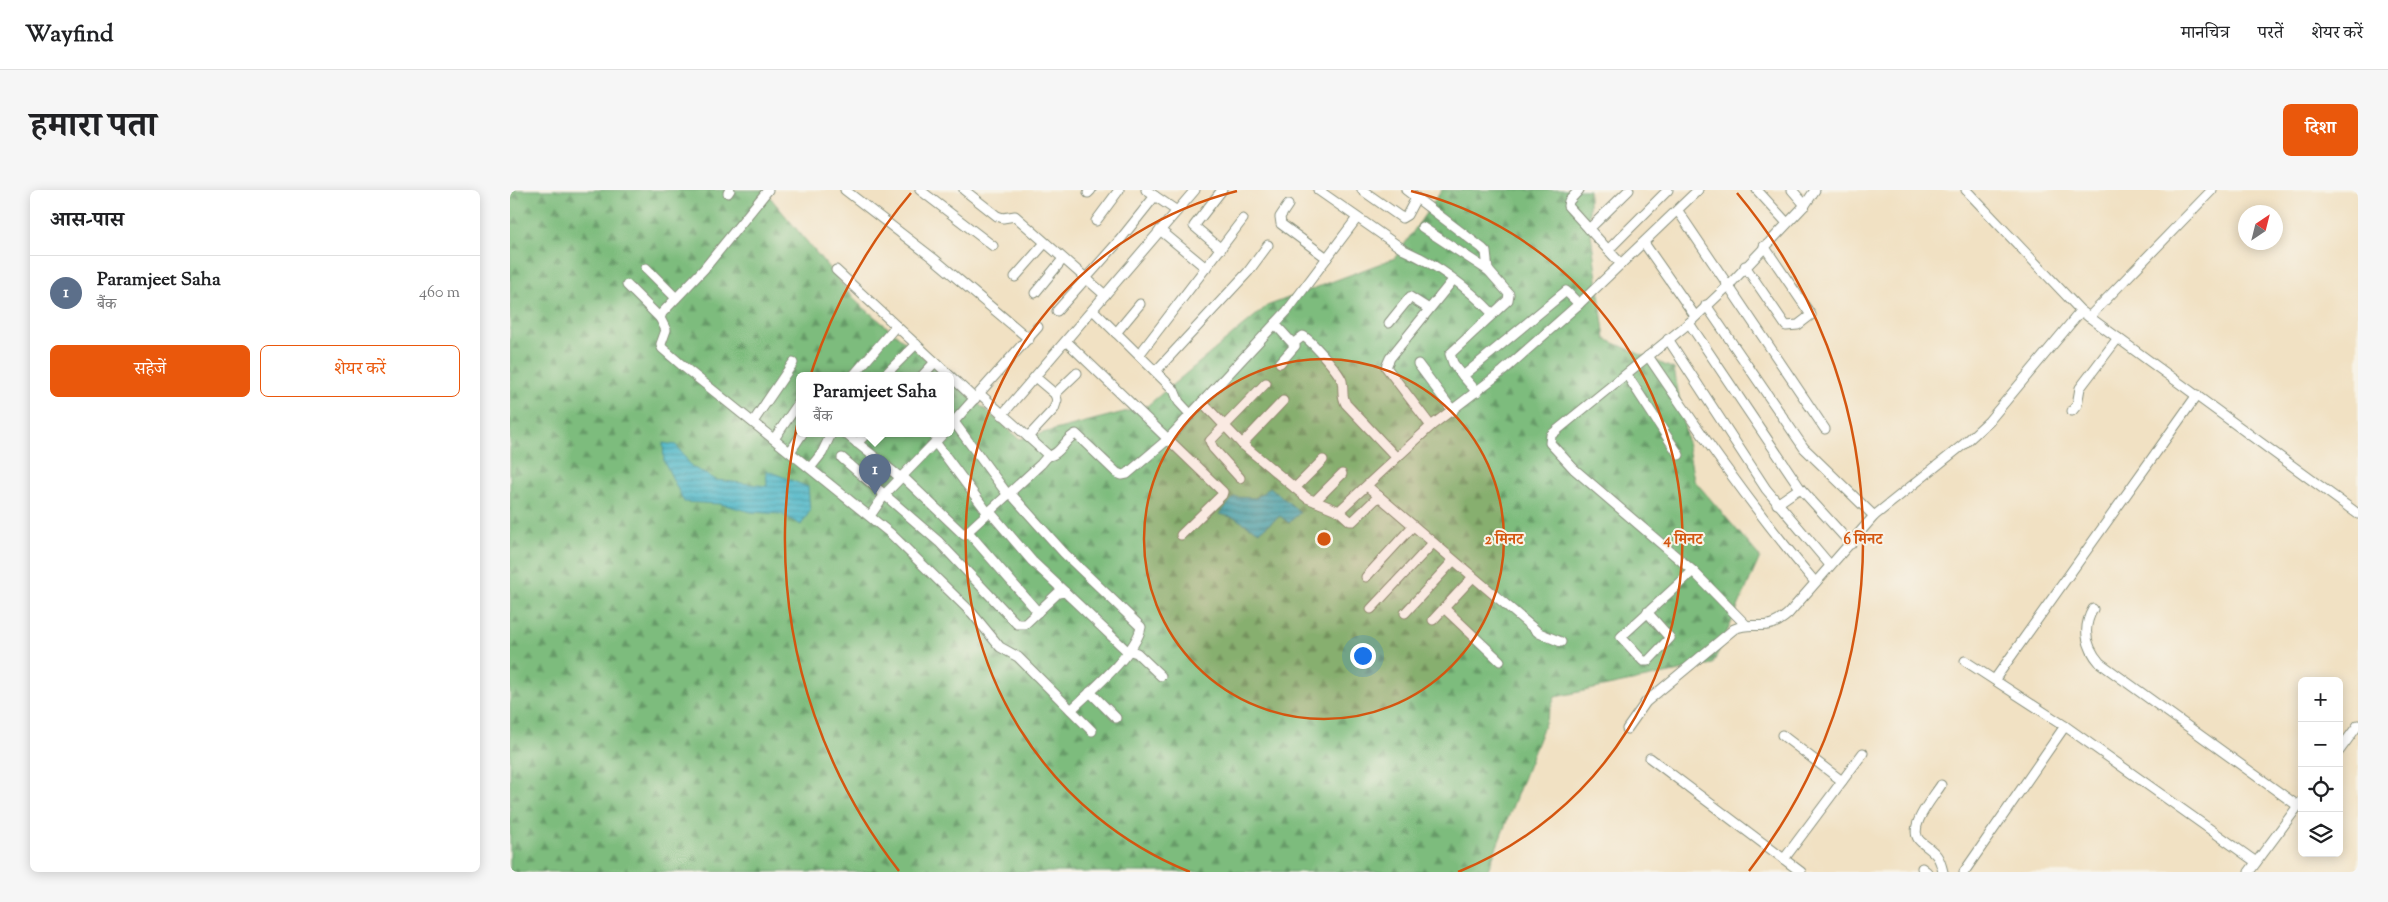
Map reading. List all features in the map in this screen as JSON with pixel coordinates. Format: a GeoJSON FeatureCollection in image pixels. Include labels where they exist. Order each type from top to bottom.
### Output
{"type":"FeatureCollection","features":[{"type":"Feature","properties":{"kind":"street"},"geometry":{"type":"LineString","coordinates":[[660,318],[662,313],[704,269],[768,190]]}},
{"type":"Feature","properties":{"kind":"street"},"geometry":{"type":"LineString","coordinates":[[845,190],[933,258],[1029,339]]}},
{"type":"Feature","properties":{"kind":"street"},"geometry":{"type":"LineString","coordinates":[[920,190],[993,246]]}},
{"type":"Feature","properties":{"kind":"street"},"geometry":{"type":"LineString","coordinates":[[964,190],[996,216],[1004,218],[1015,216],[1105,295]]}},
{"type":"Feature","properties":{"kind":"street"},"geometry":{"type":"LineString","coordinates":[[1096,221],[1119,190]]}},
{"type":"Feature","properties":{"kind":"street"},"geometry":{"type":"LineString","coordinates":[[1146,190],[1177,211]]}},
{"type":"Feature","properties":{"kind":"street"},"geometry":{"type":"LineString","coordinates":[[1002,415],[1195,190]]}},
{"type":"Feature","properties":{"kind":"street"},"geometry":{"type":"LineString","coordinates":[[1221,249],[1194,226],[1222,190]]}},
{"type":"Feature","properties":{"kind":"street"},"geometry":{"type":"LineString","coordinates":[[1318,190],[1404,250],[1419,256],[1470,290],[1494,314]]}},
{"type":"Feature","properties":{"kind":"street"},"geometry":{"type":"LineString","coordinates":[[1362,190],[1402,218],[1407,215],[1416,198]]}},
{"type":"Feature","properties":{"kind":"street"},"geometry":{"type":"LineString","coordinates":[[1406,190],[1482,248],[1486,252],[1489,272]]}},
{"type":"Feature","properties":{"kind":"street"},"geometry":{"type":"LineString","coordinates":[[1579,190],[1568,204],[1622,264]]}},
{"type":"Feature","properties":{"kind":"street"},"geometry":{"type":"LineString","coordinates":[[1589,229],[1629,190]]}},
{"type":"Feature","properties":{"kind":"street"},"geometry":{"type":"LineString","coordinates":[[1608,250],[1668,190]]}},
{"type":"Feature","properties":{"kind":"street"},"geometry":{"type":"LineString","coordinates":[[1339,512],[1431,426],[1477,392],[1579,304],[1698,190]]}},
{"type":"Feature","properties":{"kind":"street"},"geometry":{"type":"LineString","coordinates":[[1757,190],[1786,223]]}},
{"type":"Feature","properties":{"kind":"street"},"geometry":{"type":"LineString","coordinates":[[1792,190],[1805,205]]}},
{"type":"Feature","properties":{"kind":"street"},"geometry":{"type":"LineString","coordinates":[[1746,625],[1693,571],[1574,469],[1550,443],[1551,435],[1627,375],[1668,338],[1692,320],[1729,285],[1805,205],[1815,190]]}},
{"type":"Feature","properties":{"kind":"street"},"geometry":{"type":"LineString","coordinates":[[1966,190],[2081,311],[2358,514]]}},
{"type":"Feature","properties":{"kind":"street"},"geometry":{"type":"LineString","coordinates":[[2089,317],[2212,190]]}},
{"type":"Feature","properties":{"kind":"street"},"geometry":{"type":"LineString","coordinates":[[1056,310],[1119,241],[1155,196]]}},
{"type":"Feature","properties":{"kind":"street"},"geometry":{"type":"LineString","coordinates":[[1288,205],[1280,217],[1281,224],[1327,258]]}},
{"type":"Feature","properties":{"kind":"street"},"geometry":{"type":"LineString","coordinates":[[1678,211],[1825,429]]}},
{"type":"Feature","properties":{"kind":"street"},"geometry":{"type":"LineString","coordinates":[[850,437],[902,478],[963,534],[968,532],[989,513],[1047,456],[1054,455],[1076,434],[1117,473],[1124,476],[1168,440],[1275,324],[1357,218]]}},
{"type":"Feature","properties":{"kind":"street"},"geometry":{"type":"LineString","coordinates":[[1139,355],[1243,219]]}},
{"type":"Feature","properties":{"kind":"street"},"geometry":{"type":"LineString","coordinates":[[1422,227],[1489,272],[1510,296],[1494,314],[1450,354],[1454,363],[1477,392]]}},
{"type":"Feature","properties":{"kind":"street"},"geometry":{"type":"LineString","coordinates":[[1160,230],[1206,268]]}},
{"type":"Feature","properties":{"kind":"street"},"geometry":{"type":"LineString","coordinates":[[1015,277],[1045,242]]}},
{"type":"Feature","properties":{"kind":"street"},"geometry":{"type":"LineString","coordinates":[[1644,243],[1800,488],[1851,544]]}},
{"type":"Feature","properties":{"kind":"street"},"geometry":{"type":"LineString","coordinates":[[1156,371],[1248,272],[1268,245]]}},
{"type":"Feature","properties":{"kind":"street"},"geometry":{"type":"LineString","coordinates":[[1745,266],[1786,326],[1798,325],[1811,315],[1764,246]]}},
{"type":"Feature","properties":{"kind":"street"},"geometry":{"type":"LineString","coordinates":[[1035,293],[1063,259]]}},
{"type":"Feature","properties":{"kind":"street"},"geometry":{"type":"LineString","coordinates":[[646,268],[676,298]]}},
{"type":"Feature","properties":{"kind":"street"},"geometry":{"type":"LineString","coordinates":[[836,270],[947,372]]}},
{"type":"Feature","properties":{"kind":"street"},"geometry":{"type":"LineString","coordinates":[[1431,426],[1386,367],[1390,358],[1453,280]]}},
{"type":"Feature","properties":{"kind":"street"},"geometry":{"type":"LineString","coordinates":[[627,286],[660,318],[666,330],[661,344],[666,353],[890,533],[972,613],[1000,647],[1018,657],[1092,731]]}},
{"type":"Feature","properties":{"kind":"street"},"geometry":{"type":"LineString","coordinates":[[1464,376],[1563,293],[1568,292],[1579,304]]}},
{"type":"Feature","properties":{"kind":"street"},"geometry":{"type":"LineString","coordinates":[[1389,323],[1410,297],[1429,309]]}},
{"type":"Feature","properties":{"kind":"street"},"geometry":{"type":"LineString","coordinates":[[1116,333],[1140,304]]}},
{"type":"Feature","properties":{"kind":"street"},"geometry":{"type":"LineString","coordinates":[[1706,305],[1804,448],[1874,516]]}},
{"type":"Feature","properties":{"kind":"street"},"geometry":{"type":"LineString","coordinates":[[1093,310],[1174,390],[1179,402],[1191,414]]}},
{"type":"Feature","properties":{"kind":"street"},"geometry":{"type":"LineString","coordinates":[[1627,729],[1646,702],[1734,629],[1746,625],[1767,626],[1780,621],[1851,544],[1874,516],[1964,444],[1989,421],[2081,311]]}},
{"type":"Feature","properties":{"kind":"street"},"geometry":{"type":"LineString","coordinates":[[1275,324],[1294,343],[1295,348],[1280,363]]}},
{"type":"Feature","properties":{"kind":"street"},"geometry":{"type":"LineString","coordinates":[[856,372],[896,326]]}},
{"type":"Feature","properties":{"kind":"street"},"geometry":{"type":"LineString","coordinates":[[954,422],[1038,327]]}},
{"type":"Feature","properties":{"kind":"street"},"geometry":{"type":"LineString","coordinates":[[1294,343],[1303,336],[1312,343],[1342,381],[1342,398],[1346,404],[1396,457]]}},
{"type":"Feature","properties":{"kind":"street"},"geometry":{"type":"LineString","coordinates":[[1668,338],[1777,504],[1830,566]]}},
{"type":"Feature","properties":{"kind":"street"},"geometry":{"type":"LineString","coordinates":[[2072,411],[2077,405],[2080,388],[2118,338]]}},
{"type":"Feature","properties":{"kind":"street"},"geometry":{"type":"LineString","coordinates":[[1066,341],[1223,494],[1182,535]]}},
{"type":"Feature","properties":{"kind":"street"},"geometry":{"type":"LineString","coordinates":[[888,372],[916,344]]}},
{"type":"Feature","properties":{"kind":"street"},"geometry":{"type":"LineString","coordinates":[[1648,356],[1715,456],[1769,528],[1815,582]]}},
{"type":"Feature","properties":{"kind":"street"},"geometry":{"type":"LineString","coordinates":[[926,372],[935,362]]}},
{"type":"Feature","properties":{"kind":"street"},"geometry":{"type":"LineString","coordinates":[[753,422],[793,363]]}},
{"type":"Feature","properties":{"kind":"street"},"geometry":{"type":"LineString","coordinates":[[1418,364],[1453,411]]}},
{"type":"Feature","properties":{"kind":"street"},"geometry":{"type":"LineString","coordinates":[[1055,394],[1076,374]]}},
{"type":"Feature","properties":{"kind":"street"},"geometry":{"type":"LineString","coordinates":[[1627,375],[1679,455]]}},
{"type":"Feature","properties":{"kind":"street"},"geometry":{"type":"LineString","coordinates":[[954,377],[1002,415],[1047,456]]}},
{"type":"Feature","properties":{"kind":"street"},"geometry":{"type":"LineString","coordinates":[[1028,438],[1054,409],[1057,400],[1055,394],[1035,377]]}},
{"type":"Feature","properties":{"kind":"street"},"geometry":{"type":"LineString","coordinates":[[1240,478],[1210,444],[1223,425],[1266,383]]}},
{"type":"Feature","properties":{"kind":"street"},"geometry":{"type":"LineString","coordinates":[[1995,679],[2197,395]]}},
{"type":"Feature","properties":{"kind":"street"},"geometry":{"type":"LineString","coordinates":[[1242,444],[1283,401]]}},
{"type":"Feature","properties":{"kind":"street"},"geometry":{"type":"LineString","coordinates":[[1202,402],[1242,444],[1295,488],[1315,501],[1339,512],[1353,522],[1379,496]]}},
{"type":"Feature","properties":{"kind":"street"},"geometry":{"type":"LineString","coordinates":[[774,439],[796,407]]}},
{"type":"Feature","properties":{"kind":"street"},"geometry":{"type":"LineString","coordinates":[[954,426],[1009,494],[1064,552],[1141,628],[1128,651],[1112,671],[1071,710]]}},
{"type":"Feature","properties":{"kind":"street"},"geometry":{"type":"LineString","coordinates":[[790,452],[800,437]]}},
{"type":"Feature","properties":{"kind":"street"},"geometry":{"type":"LineString","coordinates":[[810,468],[822,453],[830,437]]}},
{"type":"Feature","properties":{"kind":"street"},"geometry":{"type":"LineString","coordinates":[[857,443],[863,437]]}},
{"type":"Feature","properties":{"kind":"street"},"geometry":{"type":"LineString","coordinates":[[870,516],[885,494],[940,437]]}},
{"type":"Feature","properties":{"kind":"street"},"geometry":{"type":"LineString","coordinates":[[935,442],[989,513],[1032,561],[1128,651],[1136,653],[1161,676]]}},
{"type":"Feature","properties":{"kind":"street"},"geometry":{"type":"LineString","coordinates":[[842,458],[939,542],[1017,624],[1025,624],[1058,593],[1064,592]]}},
{"type":"Feature","properties":{"kind":"street"},"geometry":{"type":"LineString","coordinates":[[1295,488],[1323,460]]}},
{"type":"Feature","properties":{"kind":"street"},"geometry":{"type":"LineString","coordinates":[[1315,501],[1342,474]]}},
{"type":"Feature","properties":{"kind":"street"},"geometry":{"type":"LineString","coordinates":[[1366,486],[1539,633],[1560,642]]}},
{"type":"Feature","properties":{"kind":"street"},"geometry":{"type":"LineString","coordinates":[[1777,504],[1800,488]]}},
{"type":"Feature","properties":{"kind":"street"},"geometry":{"type":"LineString","coordinates":[[1366,577],[1413,526]]}},
{"type":"Feature","properties":{"kind":"street"},"geometry":{"type":"LineString","coordinates":[[968,532],[1038,612]]}},
{"type":"Feature","properties":{"kind":"street"},"geometry":{"type":"LineString","coordinates":[[1371,609],[1433,544]]}},
{"type":"Feature","properties":{"kind":"street"},"geometry":{"type":"LineString","coordinates":[[1405,612],[1453,560]]}},
{"type":"Feature","properties":{"kind":"street"},"geometry":{"type":"LineString","coordinates":[[1647,612],[1670,638],[1650,660],[1645,661],[1621,637],[1647,612],[1693,571]]}},
{"type":"Feature","properties":{"kind":"street"},"geometry":{"type":"LineString","coordinates":[[1433,620],[1472,578]]}},
{"type":"Feature","properties":{"kind":"street"},"geometry":{"type":"LineString","coordinates":[[1444,608],[1500,661]]}},
{"type":"Feature","properties":{"kind":"street"},"geometry":{"type":"LineString","coordinates":[[2093,609],[2086,621],[2085,630],[2092,652],[2100,663],[2298,803]]}},
{"type":"Feature","properties":{"kind":"street"},"geometry":{"type":"LineString","coordinates":[[1965,661],[2065,726],[2256,862]]}},
{"type":"Feature","properties":{"kind":"street"},"geometry":{"type":"LineString","coordinates":[[1090,692],[1116,718]]}},
{"type":"Feature","properties":{"kind":"street"},"geometry":{"type":"LineString","coordinates":[[2343,746],[2358,725]]}},
{"type":"Feature","properties":{"kind":"street"},"geometry":{"type":"LineString","coordinates":[[1964,872],[2065,726]]}},
{"type":"Feature","properties":{"kind":"street"},"geometry":{"type":"LineString","coordinates":[[1782,735],[1842,781]]}},
{"type":"Feature","properties":{"kind":"street"},"geometry":{"type":"LineString","coordinates":[[1784,859],[1863,754]]}},
{"type":"Feature","properties":{"kind":"street"},"geometry":{"type":"LineString","coordinates":[[1650,758],[1801,872]]}},
{"type":"Feature","properties":{"kind":"street"},"geometry":{"type":"LineString","coordinates":[[1941,785],[1917,823],[1915,834],[1921,842],[1938,856],[1943,872]]}},
{"type":"Feature","properties":{"kind":"street"},"geometry":{"type":"LineString","coordinates":[[2249,872],[2298,807]]}},
{"type":"Feature","properties":{"kind":"green space"},"geometry":{"type":"Polygon","coordinates":[[[510,190],[764,190],[858,303],[941,372],[796,372],[796,437],[954,437],[954,383],[1020,439],[1147,406],[1267,306],[1395,258],[1442,190],[1589,190],[1589,219],[1605,339],[1674,369],[1694,480],[1760,557],[1713,664],[1555,697],[1487,872],[510,872],[510,190]]]}},
{"type":"Feature","properties":{"kind":"water"},"geometry":{"type":"Polygon","coordinates":[[[663,443],[676,445],[692,467],[716,480],[767,486],[766,470],[808,487],[810,511],[801,525],[781,514],[751,512],[721,504],[684,502],[664,461],[663,443]]]}},
{"type":"Feature","properties":{"kind":"water"},"geometry":{"type":"Polygon","coordinates":[[[1270,487],[1300,512],[1289,523],[1280,516],[1259,532],[1235,518],[1220,514],[1234,497],[1256,498],[1270,487]]]}},
{"type":"Feature","properties":{"kind":"place","name":"Paramjeet Saha"},"geometry":{"type":"Point","coordinates":[875,495]}}]}
